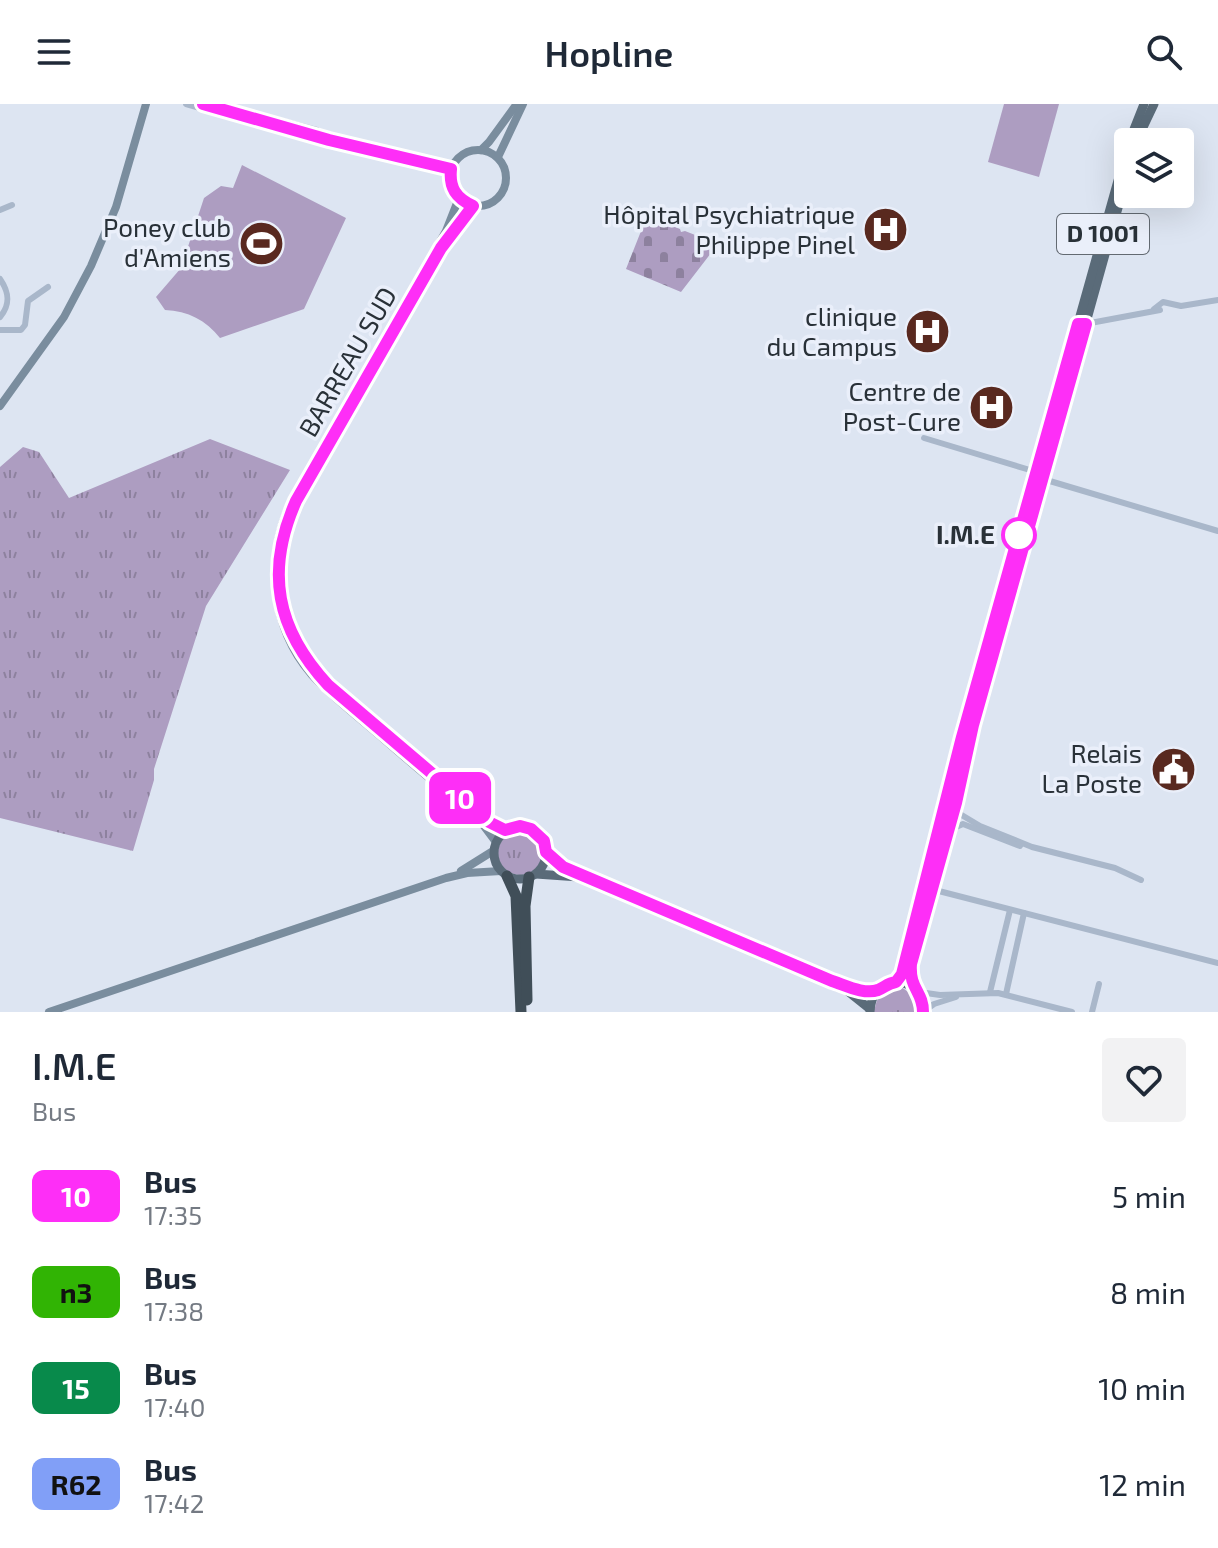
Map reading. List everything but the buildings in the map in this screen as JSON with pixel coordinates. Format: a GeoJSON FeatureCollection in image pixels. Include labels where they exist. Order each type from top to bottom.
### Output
{"type":"FeatureCollection","features":[{"type":"Feature","properties":{"kind":"highway"},"geometry":{"type":"LineString","coordinates":[[504,874],[516,896],[524,1008]]}},
{"type":"Feature","properties":{"kind":"highway"},"geometry":{"type":"LineString","coordinates":[[524,1008],[525,906],[533,875]]}},
{"type":"Feature","properties":{"kind":"main road"},"geometry":{"type":"LineString","coordinates":[[481,150],[498,157],[506,174],[502,193],[494,201],[473,206],[459,198],[451,182],[451,169],[461,155],[481,150],[517,104]]}},
{"type":"Feature","properties":{"kind":"main road"},"geometry":{"type":"LineString","coordinates":[[498,157],[523,104]]}},
{"type":"Feature","properties":{"kind":"main road","name":"D 1001"},"geometry":{"type":"LineString","coordinates":[[1134,128],[1144,104]]}},
{"type":"Feature","properties":{"kind":"main road"},"geometry":{"type":"LineString","coordinates":[[1143,128],[1154,104]]}},
{"type":"Feature","properties":{"kind":"main road"},"geometry":{"type":"LineString","coordinates":[[0,406],[3,396],[64,317],[91,266],[116,207],[147,105]]}},
{"type":"Feature","properties":{"kind":"main road","name":"BARREAU SUD"},"geometry":{"type":"LineString","coordinates":[[459,198],[446,231],[291,502],[281,527],[274,574],[284,628],[311,674],[481,822],[494,847]]}},
{"type":"Feature","properties":{"kind":"main road","name":"D 1001"},"geometry":{"type":"LineString","coordinates":[[915,989],[911,964],[1114,199]]}},
{"type":"Feature","properties":{"kind":"main road","name":"BARREAU SUD"},"geometry":{"type":"LineString","coordinates":[[473,206],[441,248],[296,501],[281,539],[278,584],[283,614],[308,664],[328,685],[463,801],[489,822],[505,830]]}},
{"type":"Feature","properties":{"kind":"main road","name":"D 1001"},"geometry":{"type":"LineString","coordinates":[[1082,324],[1117,208]]}},
{"type":"Feature","properties":{"kind":"main road","name":"D 1001"},"geometry":{"type":"LineString","coordinates":[[896,982],[902,974],[962,737],[1040,476]]}},
{"type":"Feature","properties":{"kind":"main road"},"geometry":{"type":"LineString","coordinates":[[446,878],[478,862],[494,847],[505,830],[520,826],[531,829],[544,841],[545,862],[533,875]]}},
{"type":"Feature","properties":{"kind":"main road"},"geometry":{"type":"LineString","coordinates":[[494,847],[495,862],[504,874]]}},
{"type":"Feature","properties":{"kind":"main road"},"geometry":{"type":"LineString","coordinates":[[546,852],[563,867],[586,878],[832,981],[865,991],[878,990]]}},
{"type":"Feature","properties":{"kind":"main road"},"geometry":{"type":"LineString","coordinates":[[49,1012],[446,878],[467,873],[504,874],[520,879],[550,873],[586,878]]}},
{"type":"Feature","properties":{"kind":"main road"},"geometry":{"type":"LineString","coordinates":[[832,981],[853,993],[870,1010]]}},
{"type":"Feature","properties":{"kind":"main road"},"geometry":{"type":"LineString","coordinates":[[870,1010],[878,990],[896,982],[915,989],[922,1001],[923,1012]]}},
{"type":"Feature","properties":{"kind":"street"},"geometry":{"type":"LineString","coordinates":[[186,104],[298,136],[322,138],[451,169]]}},
{"type":"Feature","properties":{"kind":"street"},"geometry":{"type":"LineString","coordinates":[[216,104],[317,130],[322,138]]}},
{"type":"Feature","properties":{"kind":"street"},"geometry":{"type":"LineString","coordinates":[[0,210],[12,205]]}},
{"type":"Feature","properties":{"kind":"street"},"geometry":{"type":"LineString","coordinates":[[0,279],[6,288],[8,302],[0,317]]}},
{"type":"Feature","properties":{"kind":"street"},"geometry":{"type":"LineString","coordinates":[[0,330],[21,330],[25,325],[28,301],[48,287]]}},
{"type":"Feature","properties":{"kind":"street"},"geometry":{"type":"LineString","coordinates":[[1082,324],[1218,300]]}},
{"type":"Feature","properties":{"kind":"street"},"geometry":{"type":"LineString","coordinates":[[924,438],[1218,531]]}},
{"type":"Feature","properties":{"kind":"street"},"geometry":{"type":"LineString","coordinates":[[935,872],[949,831],[961,770]]}},
{"type":"Feature","properties":{"kind":"street"},"geometry":{"type":"LineString","coordinates":[[956,803],[960,814],[970,821],[1032,847]]}},
{"type":"Feature","properties":{"kind":"street"},"geometry":{"type":"LineString","coordinates":[[949,831],[963,824],[1002,841],[1115,868],[1141,880]]}},
{"type":"Feature","properties":{"kind":"street"},"geometry":{"type":"LineString","coordinates":[[931,889],[1218,963]]}},
{"type":"Feature","properties":{"kind":"street"},"geometry":{"type":"LineString","coordinates":[[990,992],[1010,910]]}},
{"type":"Feature","properties":{"kind":"street"},"geometry":{"type":"LineString","coordinates":[[1006,994],[1015,942],[1024,913]]}},
{"type":"Feature","properties":{"kind":"street"},"geometry":{"type":"LineString","coordinates":[[1092,1012],[1099,984]]}},
{"type":"Feature","properties":{"kind":"street"},"geometry":{"type":"LineString","coordinates":[[915,989],[929,995],[1006,994],[1072,1012]]}},
{"type":"Feature","properties":{"kind":"street"},"geometry":{"type":"LineString","coordinates":[[923,1012],[943,1001],[971,993]]}},
{"type":"Feature","properties":{"kind":"green space"},"geometry":{"type":"Polygon","coordinates":[[[1004,104],[1059,104],[1039,177],[988,162],[1004,104]]]}},
{"type":"Feature","properties":{"kind":"green space","name":"Poney club d'Amiens"},"geometry":{"type":"Polygon","coordinates":[[[242,165],[346,218],[304,309],[220,338],[196,318],[165,310],[156,297],[181,268],[204,198],[221,186],[233,188],[242,165]]]}},
{"type":"Feature","properties":{"kind":"green space"},"geometry":{"type":"Polygon","coordinates":[[[647,216],[681,232],[718,244],[681,292],[626,269],[647,216]]]}},
{"type":"Feature","properties":{"kind":"green space"},"geometry":{"type":"Polygon","coordinates":[[[210,439],[290,470],[206,606],[154,769],[154,780],[133,851],[0,818],[0,467],[23,447],[39,452],[69,498],[210,439]]]}},
{"type":"Feature","properties":{"kind":"green space"},"geometry":{"type":"Polygon","coordinates":[[[520,831],[535,838],[542,853],[535,868],[520,875],[505,868],[498,853],[505,838],[520,831]]]}},
{"type":"Feature","properties":{"kind":"green space"},"geometry":{"type":"Polygon","coordinates":[[[900,986],[915,997],[918,1012],[874,1012],[881,993],[900,986]]]}},
{"type":"Feature","properties":{"kind":"bus line","name":"10"},"geometry":{"type":"LineString","coordinates":[[203,104],[329,140],[451,169],[453,190],[459,198],[473,206],[441,248],[296,501],[287,522],[281,539],[278,584],[283,614],[308,664],[328,685],[489,822],[505,830],[520,826],[531,829],[544,841],[546,852],[563,867],[832,981],[865,991],[878,990],[896,982],[902,974],[962,737],[1076,331],[1078,324],[1086,324],[989,666],[961,770],[956,803],[911,964],[911,983],[922,1001],[923,1012]]}},
{"type":"Feature","properties":{"kind":"place","name":"Hôpital Psychiatrique Philippe Pinel"},"geometry":{"type":"Point","coordinates":[886,230]}},
{"type":"Feature","properties":{"kind":"place","name":"Poney club d'Amiens"},"geometry":{"type":"Point","coordinates":[262,243]}},
{"type":"Feature","properties":{"kind":"place","name":"clinique du Campus"},"geometry":{"type":"Point","coordinates":[928,332]}},
{"type":"Feature","properties":{"kind":"place","name":"Centre de Post-Cure"},"geometry":{"type":"Point","coordinates":[992,407]}},
{"type":"Feature","properties":{"kind":"place","name":"I.M.E"},"geometry":{"type":"Point","coordinates":[1019,535]}},
{"type":"Feature","properties":{"kind":"place","name":"Relais La Poste"},"geometry":{"type":"Point","coordinates":[1173,769]}}]}
